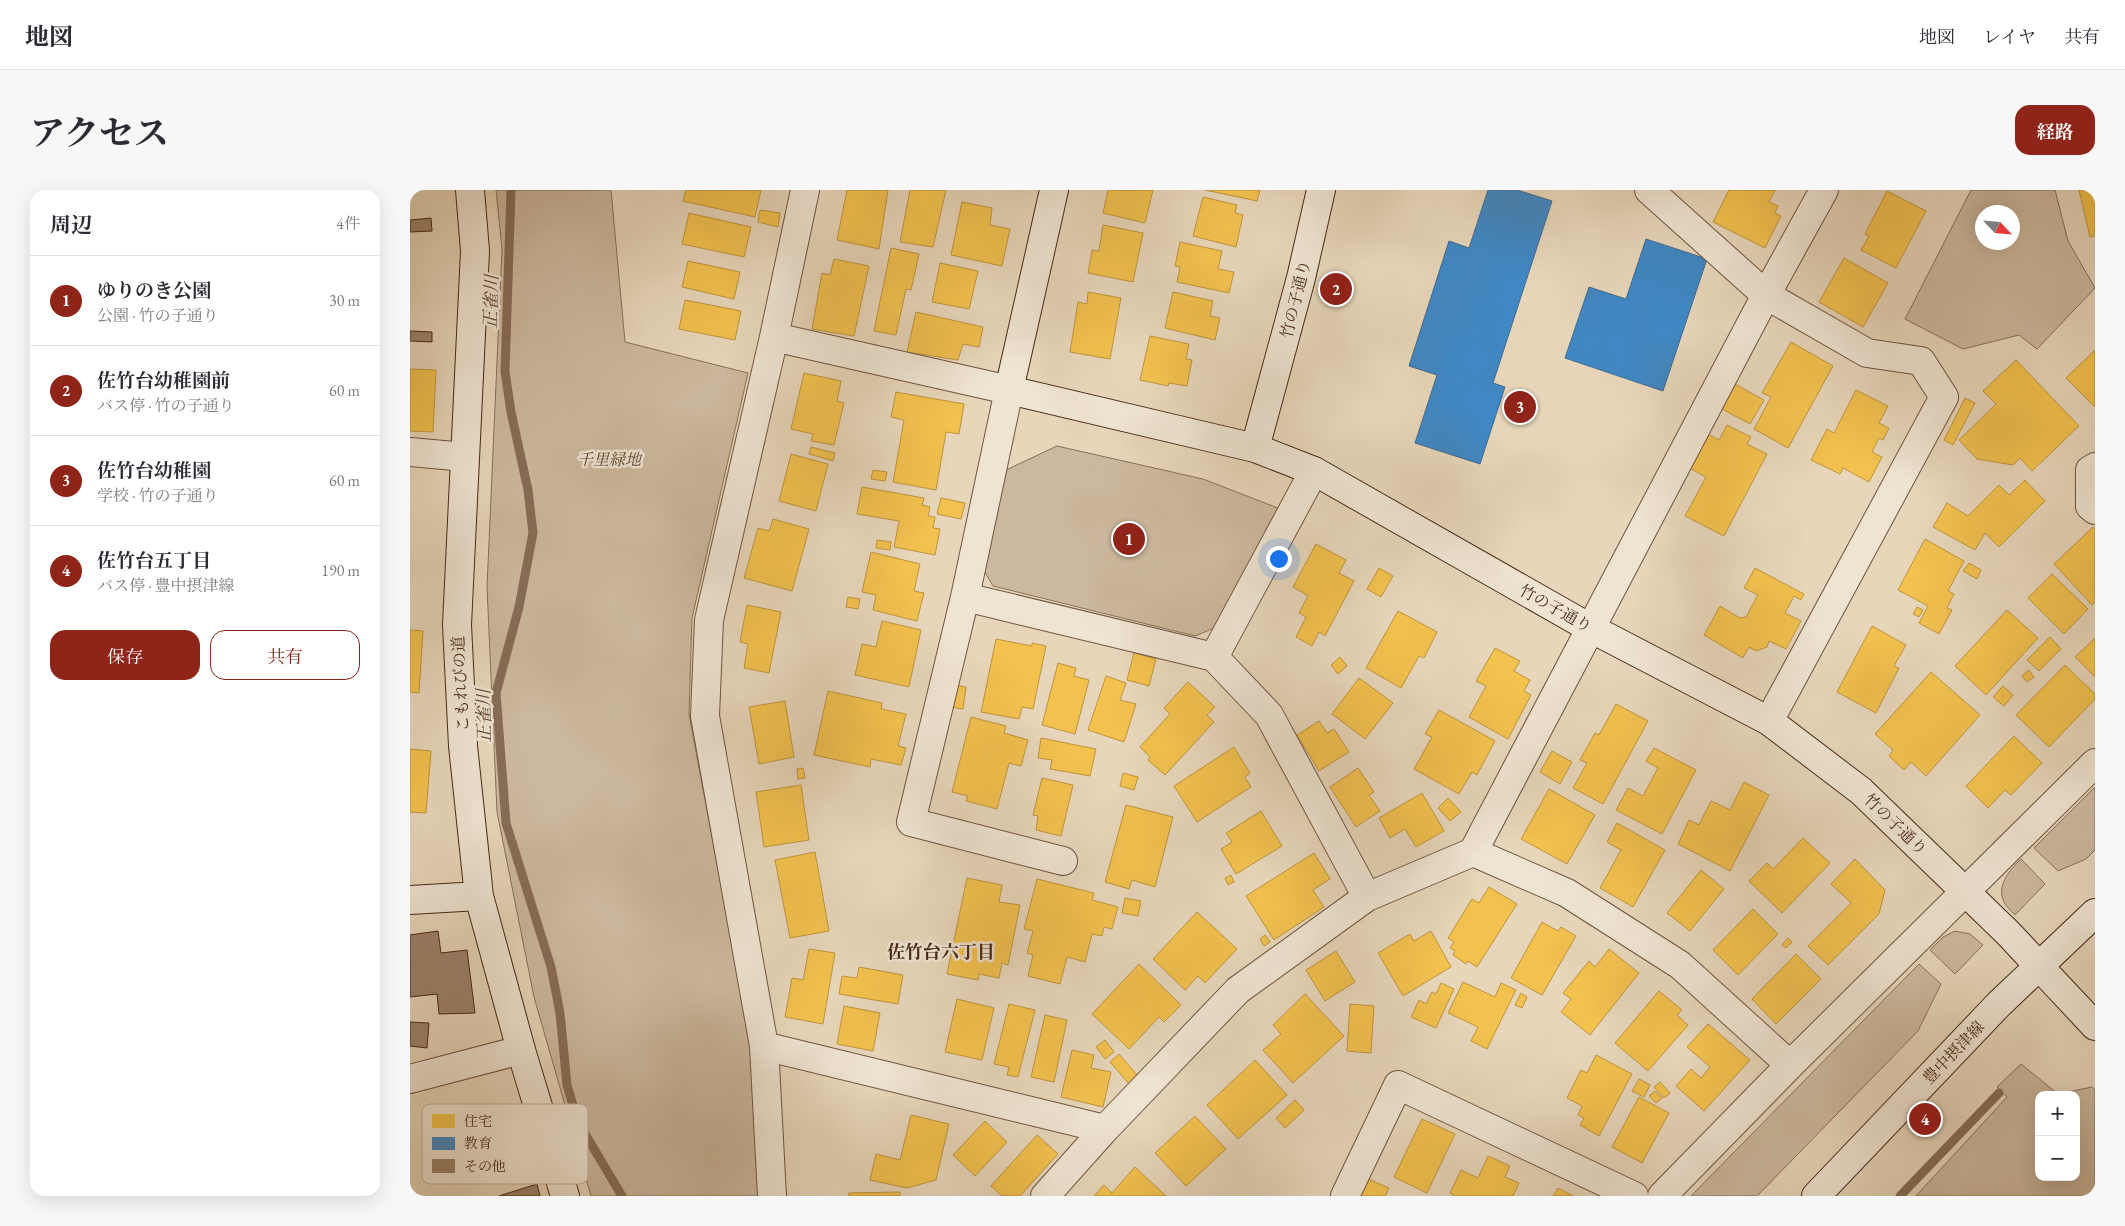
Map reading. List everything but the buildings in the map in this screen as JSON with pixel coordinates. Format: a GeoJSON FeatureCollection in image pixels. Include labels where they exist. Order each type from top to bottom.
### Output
{"type":"FeatureCollection","features":[{"type":"Feature","properties":{"kind":"street","name":"こもれびの道"},"geometry":{"type":"LineString","coordinates":[[470,190],[475,251],[457,624],[463,746],[479,896],[537,1104]]}},
{"type":"Feature","properties":{"kind":"street"},"geometry":{"type":"LineString","coordinates":[[772,1196],[764,1046],[705,716],[709,620],[774,337],[805,190]]}},
{"type":"Feature","properties":{"kind":"street"},"geometry":{"type":"LineString","coordinates":[[1054,190],[1009,390],[966,597],[911,822],[1063,862]]}},
{"type":"Feature","properties":{"kind":"street","name":"竹の子通り"},"geometry":{"type":"LineString","coordinates":[[1321,190],[1301,278],[1255,448],[1314,472],[1590,628],[1768,721],[1861,791],[2040,966],[2095,1026]]}},
{"type":"Feature","properties":{"kind":"street"},"geometry":{"type":"LineString","coordinates":[[1649,190],[1766,295],[1867,353],[1921,361],[1944,397],[1768,721]]}},
{"type":"Feature","properties":{"kind":"street"},"geometry":{"type":"LineString","coordinates":[[1045,1196],[1105,1129],[1238,990],[1366,897],[1473,852],[1766,295],[1824,190]]}},
{"type":"Feature","properties":{"kind":"street"},"geometry":{"type":"LineString","coordinates":[[774,337],[1255,448]]}},
{"type":"Feature","properties":{"kind":"street"},"geometry":{"type":"LineString","coordinates":[[410,452],[465,457]]}},
{"type":"Feature","properties":{"kind":"street"},"geometry":{"type":"LineString","coordinates":[[2095,467],[2090,470],[2090,506],[2095,510]]}},
{"type":"Feature","properties":{"kind":"street"},"geometry":{"type":"LineString","coordinates":[[1214,657],[1314,472]]}},
{"type":"Feature","properties":{"kind":"street"},"geometry":{"type":"LineString","coordinates":[[966,597],[1214,657],[1269,715],[1366,897]]}},
{"type":"Feature","properties":{"kind":"street"},"geometry":{"type":"LineString","coordinates":[[1662,1196],[1790,1065],[2095,763]]}},
{"type":"Feature","properties":{"kind":"street"},"geometry":{"type":"LineString","coordinates":[[1473,852],[1567,893],[1680,965],[1790,1065]]}},
{"type":"Feature","properties":{"kind":"street"},"geometry":{"type":"LineString","coordinates":[[410,900],[479,896]]}},
{"type":"Feature","properties":{"kind":"street","name":"豊中摂津線"},"geometry":{"type":"LineString","coordinates":[[1816,1196],[1999,1004],[2095,913]]}},
{"type":"Feature","properties":{"kind":"street"},"geometry":{"type":"LineString","coordinates":[[764,1046],[1105,1129]]}},
{"type":"Feature","properties":{"kind":"street"},"geometry":{"type":"LineString","coordinates":[[410,1079],[521,1050]]}},
{"type":"Feature","properties":{"kind":"street"},"geometry":{"type":"LineString","coordinates":[[1345,1196],[1398,1085],[1634,1196]]}},
{"type":"Feature","properties":{"kind":"street","name":"こもれびの道"},"geometry":{"type":"LineString","coordinates":[[561,1184],[565,1196]]}},
{"type":"Feature","properties":{"kind":"green space","name":"千里緑地"},"geometry":{"type":"Polygon","coordinates":[[[496,190],[611,190],[625,342],[748,373],[692,618],[689,714],[751,1046],[759,1196],[591,1196],[588,1184],[588,1104],[565,1104],[534,997],[497,812],[487,587],[502,249],[496,190]]]}},
{"type":"Feature","properties":{"kind":"green space"},"geometry":{"type":"Polygon","coordinates":[[[1971,190],[2055,190],[2068,241],[2095,288],[2037,349],[2019,335],[1963,349],[1905,319],[1971,190]]]}},
{"type":"Feature","properties":{"kind":"green space"},"geometry":{"type":"Polygon","coordinates":[[[1057,446],[1203,479],[1283,510],[1219,626],[1195,636],[993,586],[983,569],[1006,470],[1057,446]]]}},
{"type":"Feature","properties":{"kind":"green space"},"geometry":{"type":"Polygon","coordinates":[[[2095,787],[2095,850],[2086,859],[2058,871],[2034,848],[2095,787]]]}},
{"type":"Feature","properties":{"kind":"green space"},"geometry":{"type":"Polygon","coordinates":[[[2021,859],[2045,884],[2015,915],[2005,904],[2002,890],[2005,878],[2021,859]]]}},
{"type":"Feature","properties":{"kind":"green space"},"geometry":{"type":"Polygon","coordinates":[[[1955,931],[1970,934],[1983,945],[1955,974],[1930,950],[1943,937],[1955,931]]]}},
{"type":"Feature","properties":{"kind":"green space"},"geometry":{"type":"Polygon","coordinates":[[[1919,964],[1941,984],[1918,1031],[1757,1196],[1691,1196],[1919,964]]]}},
{"type":"Feature","properties":{"kind":"green space"},"geometry":{"type":"Polygon","coordinates":[[[2021,1064],[2054,1091],[2035,1091],[2035,1181],[2080,1181],[2080,1091],[2073,1091],[2092,1087],[2095,1090],[2095,1196],[1916,1196],[2007,1097],[1997,1087],[2021,1064]]]}},
{"type":"Feature","properties":{"kind":"waterway","name":"正雀川"},"geometry":{"type":"LineString","coordinates":[[511,190],[505,372],[511,412],[528,490],[533,533],[519,607],[496,693],[506,823],[551,967],[560,1013],[567,1085],[573,1104]]}},
{"type":"Feature","properties":{"kind":"waterway"},"geometry":{"type":"LineString","coordinates":[[1900,1196],[1999,1093]]}},
{"type":"Feature","properties":{"kind":"waterway","name":"正雀川"},"geometry":{"type":"LineString","coordinates":[[588,1139],[622,1196]]}},
{"type":"Feature","properties":{"kind":"place","name":"佐竹台幼稚園前"},"geometry":{"type":"Point","coordinates":[1336,289]}},
{"type":"Feature","properties":{"kind":"place","name":"佐竹台幼稚園"},"geometry":{"type":"Point","coordinates":[1520,407]}},
{"type":"Feature","properties":{"kind":"place","name":"ゆりのき公園"},"geometry":{"type":"Point","coordinates":[1129,539]}},
{"type":"Feature","properties":{"kind":"place","name":"佐竹台五丁目"},"geometry":{"type":"Point","coordinates":[1925,1119]}},
{"type":"Feature","properties":{"kind":"district","name":"佐竹台六丁目"},"geometry":{"type":"Point","coordinates":[941,952]}}]}
